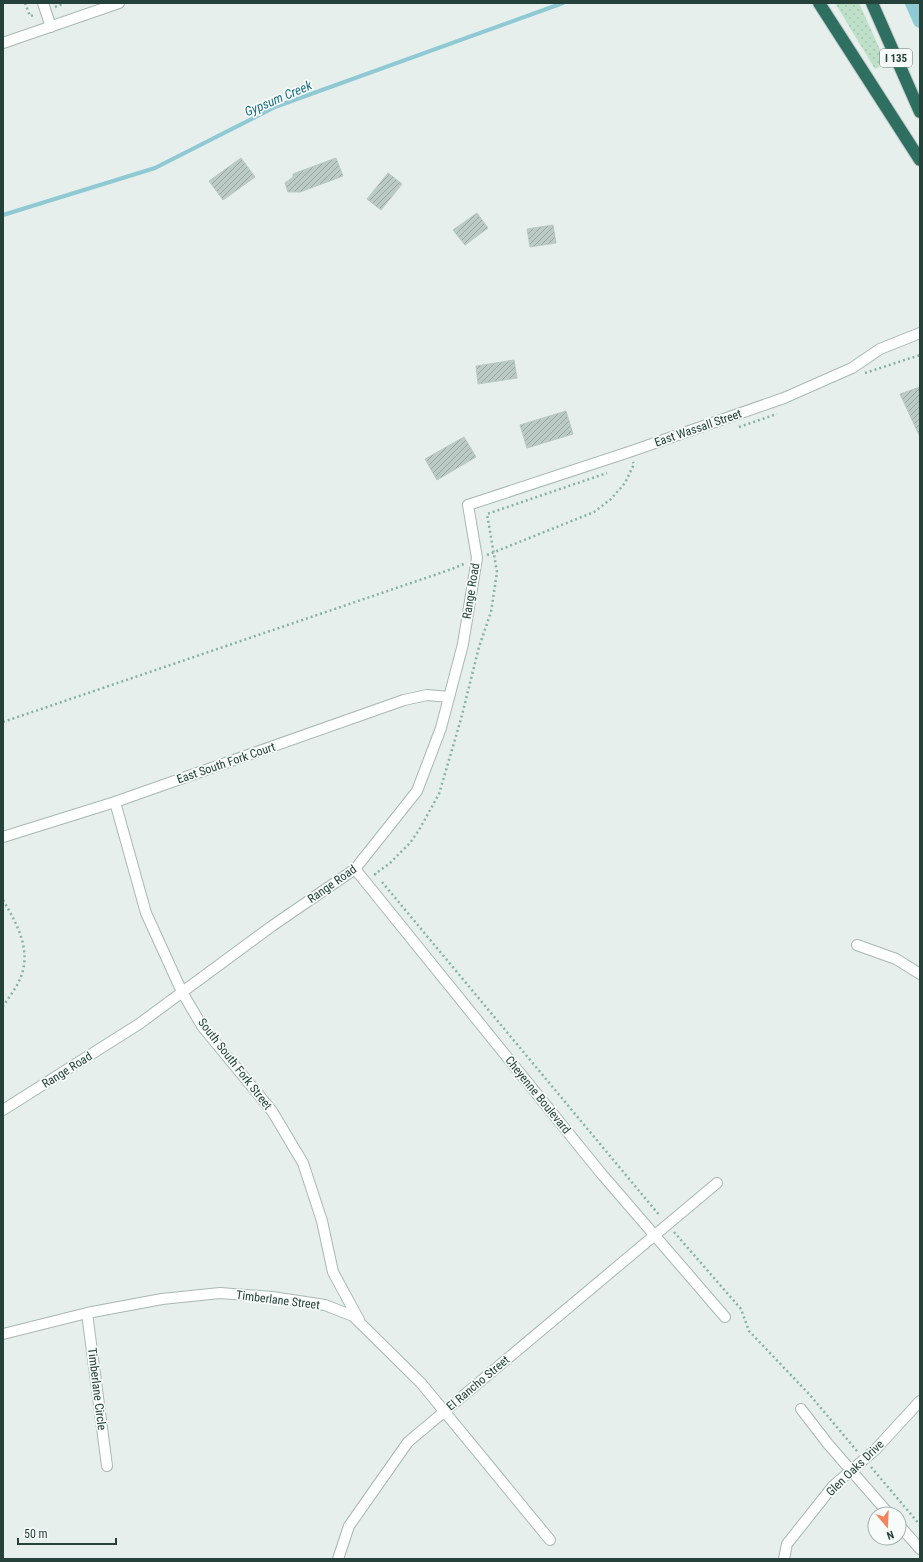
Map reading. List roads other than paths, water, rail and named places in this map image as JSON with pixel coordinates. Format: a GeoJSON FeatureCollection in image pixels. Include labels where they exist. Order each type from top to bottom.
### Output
{"type":"FeatureCollection","features":[{"type":"Feature","properties":{"kind":"highway"},"geometry":{"type":"LineString","coordinates":[[819,3],[920,160]]}},
{"type":"Feature","properties":{"kind":"highway","name":"I 135"},"geometry":{"type":"LineString","coordinates":[[872,3],[920,112]]}},
{"type":"Feature","properties":{"kind":"street"},"geometry":{"type":"LineString","coordinates":[[43,3],[51,27]]}},
{"type":"Feature","properties":{"kind":"street"},"geometry":{"type":"LineString","coordinates":[[3,43],[119,3]]}},
{"type":"Feature","properties":{"kind":"street","name":"East Wassall Street"},"geometry":{"type":"LineString","coordinates":[[468,505],[629,452],[784,398],[852,368],[880,349],[920,333]]}},
{"type":"Feature","properties":{"kind":"street","name":"Range Road"},"geometry":{"type":"LineString","coordinates":[[3,1110],[139,1024],[272,926],[355,870],[417,791],[442,728],[463,644],[477,558],[468,505]]}},
{"type":"Feature","properties":{"kind":"street","name":"East South Fork Court"},"geometry":{"type":"LineString","coordinates":[[3,837],[115,802],[404,700],[427,694],[450,697]]}},
{"type":"Feature","properties":{"kind":"street","name":"South South Fork Street"},"geometry":{"type":"LineString","coordinates":[[115,802],[146,913],[182,992],[202,1026],[272,1111],[303,1162],[322,1221],[333,1272],[361,1324]]}},
{"type":"Feature","properties":{"kind":"street","name":"Cheyenne Boulevard"},"geometry":{"type":"LineString","coordinates":[[355,870],[595,1166],[725,1317]]}},
{"type":"Feature","properties":{"kind":"street"},"geometry":{"type":"LineString","coordinates":[[857,945],[896,959],[920,974]]}},
{"type":"Feature","properties":{"kind":"street","name":"El Rancho Street"},"geometry":{"type":"LineString","coordinates":[[338,1559],[349,1526],[408,1442],[717,1183]]}},
{"type":"Feature","properties":{"kind":"street","name":"Timberlane Street"},"geometry":{"type":"LineString","coordinates":[[3,1334],[88,1312],[162,1299],[220,1293],[272,1297],[325,1305],[353,1316],[421,1384],[550,1540]]}},
{"type":"Feature","properties":{"kind":"street","name":"Timberlane Circle"},"geometry":{"type":"LineString","coordinates":[[88,1312],[107,1466]]}},
{"type":"Feature","properties":{"kind":"street","name":"Glen Oaks Drive"},"geometry":{"type":"LineString","coordinates":[[784,1559],[787,1544],[833,1486],[875,1450],[920,1401]]}},
{"type":"Feature","properties":{"kind":"street"},"geometry":{"type":"LineString","coordinates":[[801,1409],[828,1444],[882,1506]]}},
{"type":"Feature","properties":{"kind":"street"},"geometry":{"type":"LineString","coordinates":[[907,1534],[920,1549]]}},
{"type":"Feature","properties":{"kind":"waterway","name":"Gypsum Creek"},"geometry":{"type":"LineString","coordinates":[[3,215],[155,168],[275,107],[563,3]]}},
{"type":"Feature","properties":{"kind":"waterway"},"geometry":{"type":"LineString","coordinates":[[912,3],[920,21]]}}]}
